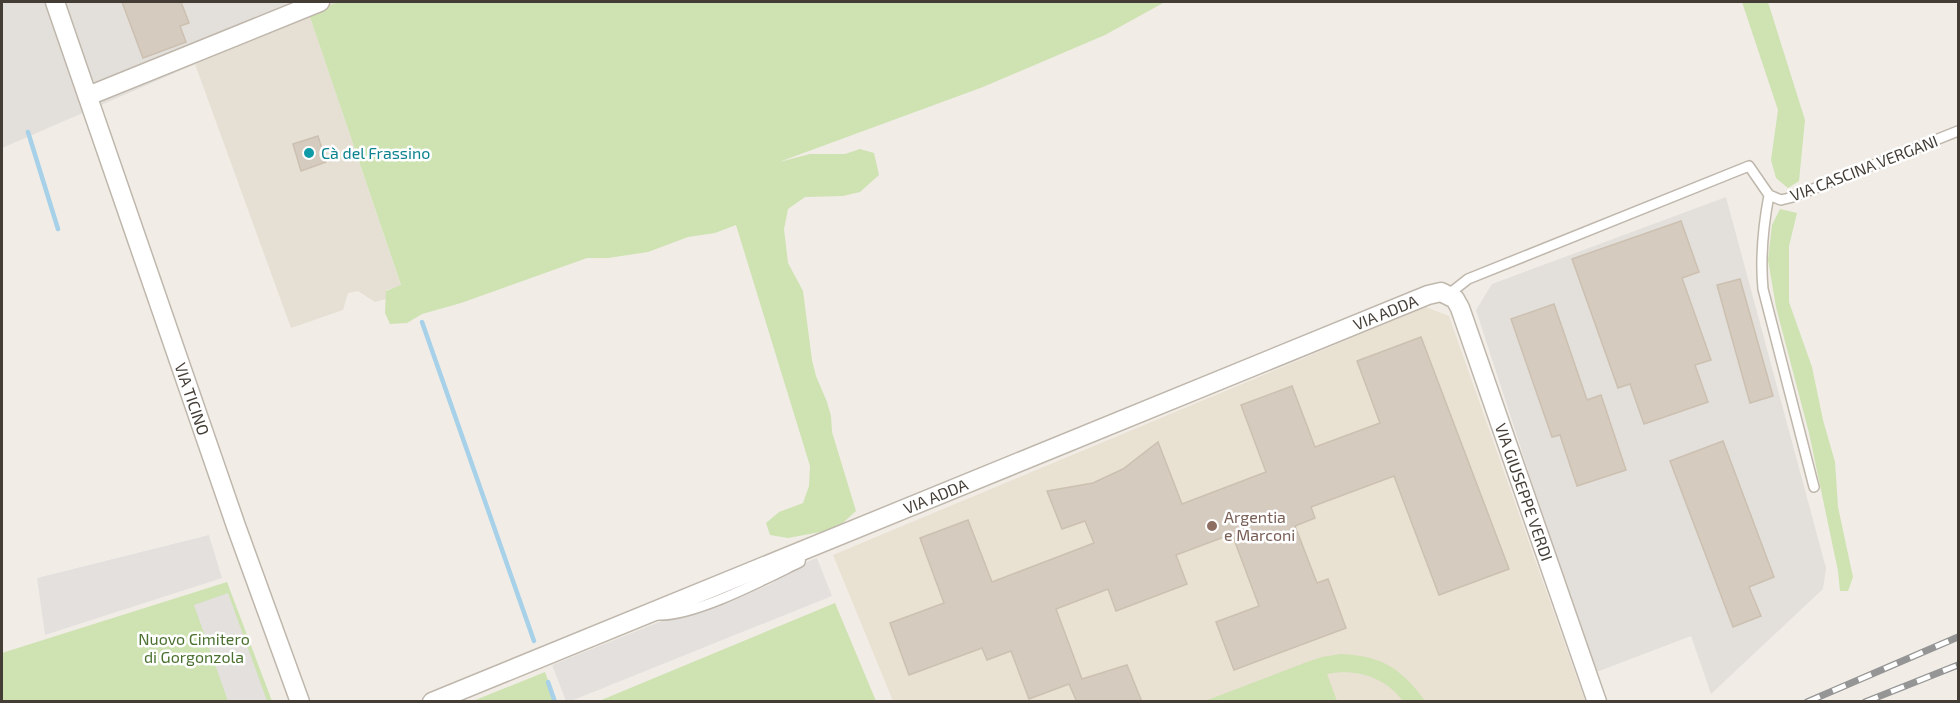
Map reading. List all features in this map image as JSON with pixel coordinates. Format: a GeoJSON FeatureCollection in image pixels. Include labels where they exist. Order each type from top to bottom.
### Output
{"type":"FeatureCollection","features":[{"type":"Feature","properties":{"kind":"street","name":"VIA TICINO"},"geometry":{"type":"LineString","coordinates":[[55,2],[236,526],[301,700]]}},
{"type":"Feature","properties":{"kind":"street"},"geometry":{"type":"LineString","coordinates":[[88,96],[320,2]]}},
{"type":"Feature","properties":{"kind":"street","name":"VIA ADDA"},"geometry":{"type":"LineString","coordinates":[[432,702],[1428,295],[1445,293]]}},
{"type":"Feature","properties":{"kind":"street","name":"VIA GIUSEPPE VERDI"},"geometry":{"type":"LineString","coordinates":[[1445,293],[1455,299],[1460,308],[1597,702]]}},
{"type":"Feature","properties":{"kind":"lane","name":"VIA CASCINA VERGANI"},"geometry":{"type":"LineString","coordinates":[[1769,195],[1781,200],[1793,197],[1959,131]]}},
{"type":"Feature","properties":{"kind":"lane","name":"VIA ADDA"},"geometry":{"type":"LineString","coordinates":[[1445,293],[1468,279],[1749,166],[1769,195]]}},
{"type":"Feature","properties":{"kind":"lane"},"geometry":{"type":"LineString","coordinates":[[1769,195],[1762,244],[1763,289],[1814,487]]}},
{"type":"Feature","properties":{"kind":"shaded area"},"geometry":{"type":"Polygon","coordinates":[[[2,2],[338,2],[2,148],[2,2]]]}},
{"type":"Feature","properties":{"kind":"shaded area"},"geometry":{"type":"Polygon","coordinates":[[[309,14],[401,286],[386,290],[386,299],[375,302],[358,291],[348,293],[343,310],[291,328],[195,64],[309,14]]]}},
{"type":"Feature","properties":{"kind":"shaded area"},"geometry":{"type":"Polygon","coordinates":[[[1726,197],[1826,568],[1823,589],[1711,694],[1691,636],[1594,673],[1476,310],[1492,284],[1726,197]]]}},
{"type":"Feature","properties":{"kind":"shaded area","name":"Argentia e Marconi"},"geometry":{"type":"Polygon","coordinates":[[[1426,307],[1449,316],[1585,701],[893,701],[833,555],[1426,307]]]}},
{"type":"Feature","properties":{"kind":"shaded area"},"geometry":{"type":"Polygon","coordinates":[[[209,535],[222,578],[45,635],[37,578],[209,535]]]}},
{"type":"Feature","properties":{"kind":"shaded area"},"geometry":{"type":"Polygon","coordinates":[[[817,558],[832,596],[571,701],[566,701],[552,665],[669,618],[703,612],[769,585],[801,564],[817,558]]]}},
{"type":"Feature","properties":{"kind":"shaded area"},"geometry":{"type":"Polygon","coordinates":[[[228,593],[267,701],[228,701],[194,605],[228,593]]]}},
{"type":"Feature","properties":{"kind":"green space"},"geometry":{"type":"Polygon","coordinates":[[[338,2],[1165,2],[1105,35],[983,87],[779,162],[810,154],[845,154],[860,149],[874,153],[879,175],[860,192],[843,196],[805,197],[788,209],[784,229],[788,263],[803,291],[812,360],[827,402],[832,432],[856,511],[836,529],[788,538],[770,535],[766,523],[779,512],[803,503],[809,486],[810,466],[736,225],[715,233],[688,237],[648,252],[608,258],[587,258],[461,303],[422,314],[407,323],[390,324],[385,313],[386,291],[401,285],[309,14],[338,2]]]}},
{"type":"Feature","properties":{"kind":"green space"},"geometry":{"type":"Polygon","coordinates":[[[1742,2],[1768,2],[1805,120],[1799,181],[1788,188],[1776,178],[1771,160],[1778,110],[1742,2]]]}},
{"type":"Feature","properties":{"kind":"green space"},"geometry":{"type":"Polygon","coordinates":[[[1780,209],[1797,213],[1789,246],[1789,302],[1812,367],[1835,462],[1838,507],[1853,577],[1848,591],[1840,591],[1838,571],[1809,433],[1776,307],[1768,260],[1772,225],[1780,209]]]}},
{"type":"Feature","properties":{"kind":"green space","name":"Nuovo Cimitero di Gorgonzola"},"geometry":{"type":"Polygon","coordinates":[[[227,582],[272,701],[2,701],[2,653],[227,582]]]}},
{"type":"Feature","properties":{"kind":"green space"},"geometry":{"type":"Polygon","coordinates":[[[835,603],[876,701],[599,701],[835,603]]]}},
{"type":"Feature","properties":{"kind":"green space"},"geometry":{"type":"Polygon","coordinates":[[[1341,654],[1368,658],[1389,666],[1408,680],[1425,701],[1403,701],[1379,680],[1349,672],[1338,672],[1327,674],[1337,701],[1205,701],[1307,662],[1341,654]]]}},
{"type":"Feature","properties":{"kind":"green space"},"geometry":{"type":"Polygon","coordinates":[[[545,672],[556,701],[473,701],[545,672]]]}},
{"type":"Feature","properties":{"kind":"building"},"geometry":{"type":"Polygon","coordinates":[[[122,2],[181,2],[189,23],[180,26],[186,42],[143,58],[122,2]]]}},
{"type":"Feature","properties":{"kind":"building","name":"Cà del Frassino"},"geometry":{"type":"Polygon","coordinates":[[[318,136],[326,162],[301,171],[293,144],[318,136]]]}},
{"type":"Feature","properties":{"kind":"building"},"geometry":{"type":"Polygon","coordinates":[[[1681,221],[1699,272],[1682,278],[1711,360],[1695,365],[1708,402],[1644,424],[1630,384],[1618,388],[1572,259],[1681,221]]]}},
{"type":"Feature","properties":{"kind":"building"},"geometry":{"type":"Polygon","coordinates":[[[1740,279],[1773,396],[1750,403],[1717,285],[1740,279]]]}},
{"type":"Feature","properties":{"kind":"building"},"geometry":{"type":"Polygon","coordinates":[[[1554,304],[1587,400],[1601,395],[1626,470],[1577,486],[1560,435],[1552,437],[1511,319],[1554,304]]]}},
{"type":"Feature","properties":{"kind":"building"},"geometry":{"type":"Polygon","coordinates":[[[1421,337],[1509,569],[1439,595],[1394,476],[1311,507],[1315,518],[1295,526],[1317,583],[1328,579],[1346,628],[1234,670],[1216,622],[1259,606],[1232,534],[1176,555],[1187,584],[1116,611],[1108,589],[1056,609],[1082,679],[1127,665],[1142,702],[1077,702],[1069,684],[1029,699],[1011,651],[987,660],[982,648],[909,675],[890,623],[944,603],[920,538],[968,520],[992,582],[1094,543],[1085,521],[1062,529],[1047,491],[1093,483],[1123,469],[1158,442],[1182,504],[1266,472],[1241,405],[1292,386],[1315,447],[1380,423],[1357,361],[1421,337]]]}},
{"type":"Feature","properties":{"kind":"building"},"geometry":{"type":"Polygon","coordinates":[[[1723,441],[1774,577],[1749,587],[1761,616],[1733,627],[1670,461],[1723,441]]]}},
{"type":"Feature","properties":{"kind":"waterway"},"geometry":{"type":"LineString","coordinates":[[28,132],[58,229]]}},
{"type":"Feature","properties":{"kind":"waterway"},"geometry":{"type":"LineString","coordinates":[[422,322],[534,641]]}},
{"type":"Feature","properties":{"kind":"waterway"},"geometry":{"type":"LineString","coordinates":[[548,682],[555,702]]}},
{"type":"Feature","properties":{"kind":"railway"},"geometry":{"type":"LineString","coordinates":[[1807,702],[1958,637]]}},
{"type":"Feature","properties":{"kind":"railway"},"geometry":{"type":"LineString","coordinates":[[1865,702],[1958,665]]}},
{"type":"Feature","properties":{"kind":"place","name":"Cà del Frassino"},"geometry":{"type":"Point","coordinates":[309,153]}},
{"type":"Feature","properties":{"kind":"place","name":"Argentia e Marconi"},"geometry":{"type":"Point","coordinates":[1212,526]}}]}
